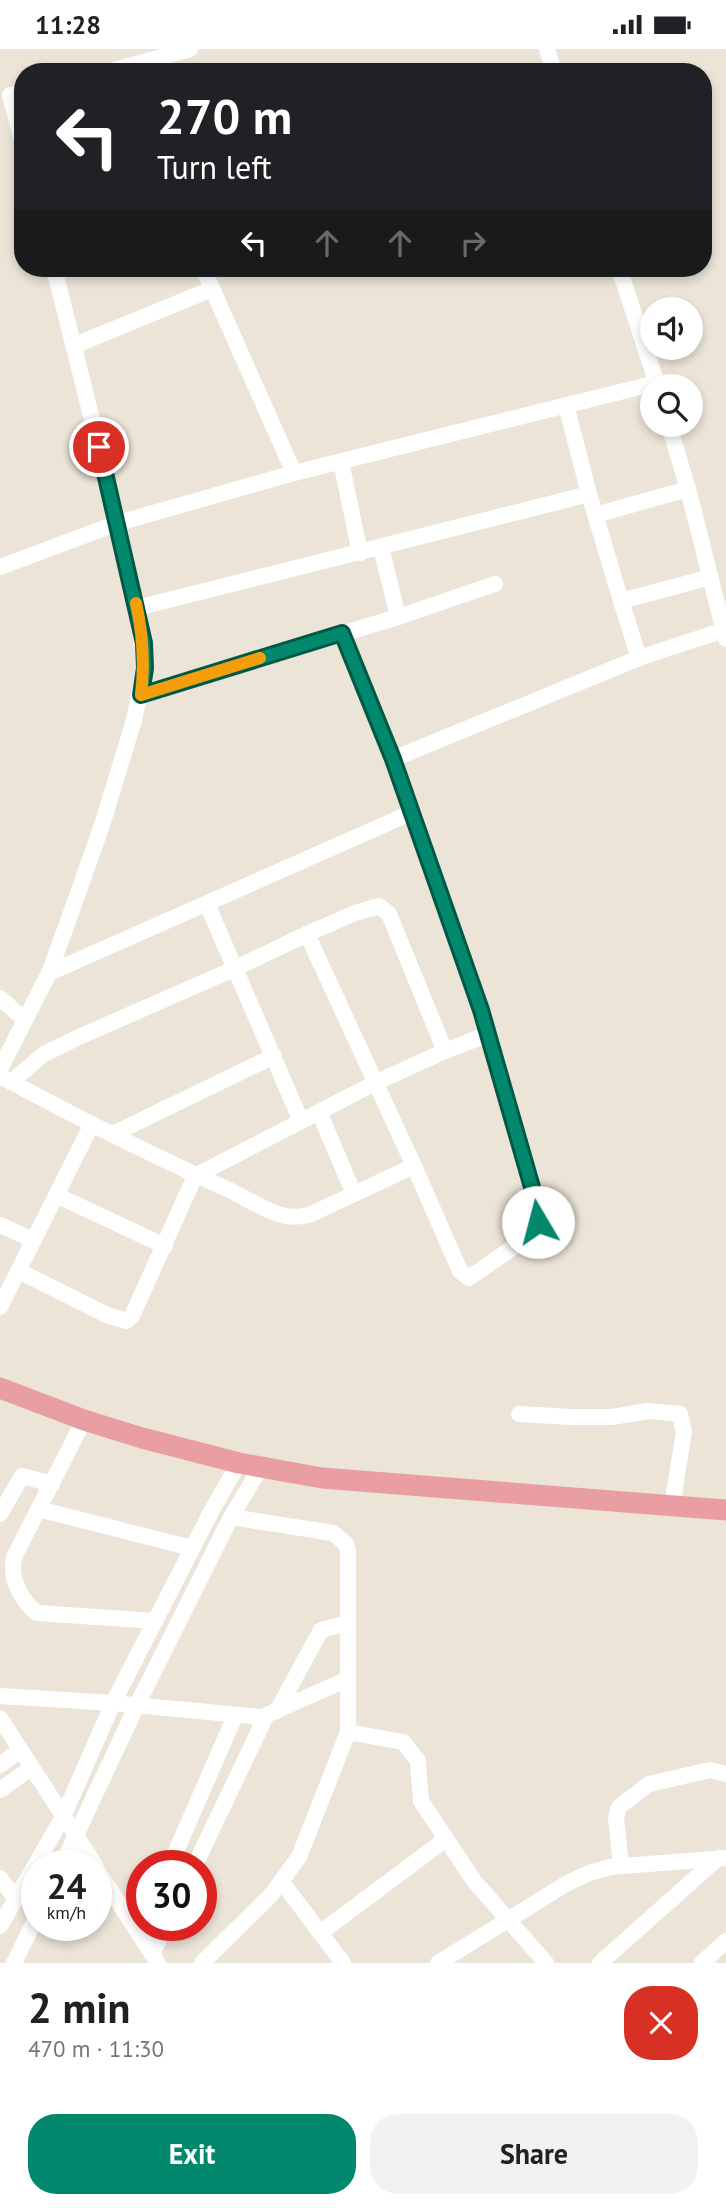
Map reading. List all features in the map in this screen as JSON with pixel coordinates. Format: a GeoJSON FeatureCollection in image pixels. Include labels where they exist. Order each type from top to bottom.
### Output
{"type":"FeatureCollection","features":[{"type":"Feature","properties":{"kind":"main road"},"geometry":{"type":"LineString","coordinates":[[0,1388],[84,1420],[261,1467],[362,1482],[726,1510]]}},
{"type":"Feature","properties":{"kind":"street"},"geometry":{"type":"LineString","coordinates":[[152,63],[190,49]]}},
{"type":"Feature","properties":{"kind":"street"},"geometry":{"type":"LineString","coordinates":[[0,1069],[49,973],[103,822],[141,695],[145,668],[144,643],[118,523],[56,277]]}},
{"type":"Feature","properties":{"kind":"street"},"geometry":{"type":"LineString","coordinates":[[207,277],[294,473]]}},
{"type":"Feature","properties":{"kind":"street"},"geometry":{"type":"LineString","coordinates":[[622,277],[653,374]]}},
{"type":"Feature","properties":{"kind":"street"},"geometry":{"type":"LineString","coordinates":[[73,346],[212,289]]}},
{"type":"Feature","properties":{"kind":"street"},"geometry":{"type":"LineString","coordinates":[[0,566],[118,523],[294,473],[640,389]]}},
{"type":"Feature","properties":{"kind":"street"},"geometry":{"type":"LineString","coordinates":[[566,405],[595,515],[639,658]]}},
{"type":"Feature","properties":{"kind":"street"},"geometry":{"type":"LineString","coordinates":[[393,759],[639,658],[725,635],[673,437]]}},
{"type":"Feature","properties":{"kind":"street"},"geometry":{"type":"LineString","coordinates":[[341,462],[360,553]]}},
{"type":"Feature","properties":{"kind":"street"},"geometry":{"type":"LineString","coordinates":[[595,515],[688,489]]}},
{"type":"Feature","properties":{"kind":"street"},"geometry":{"type":"LineString","coordinates":[[137,608],[589,494]]}},
{"type":"Feature","properties":{"kind":"street"},"geometry":{"type":"LineString","coordinates":[[381,547],[398,617]]}},
{"type":"Feature","properties":{"kind":"street"},"geometry":{"type":"LineString","coordinates":[[621,601],[711,577]]}},
{"type":"Feature","properties":{"kind":"street"},"geometry":{"type":"LineString","coordinates":[[141,695],[398,617],[495,584]]}},
{"type":"Feature","properties":{"kind":"street"},"geometry":{"type":"LineString","coordinates":[[307,934],[460,1271],[465,1277],[472,1278],[531,1235],[539,1217],[538,1208],[489,1034],[413,813],[342,633]]}},
{"type":"Feature","properties":{"kind":"street"},"geometry":{"type":"LineString","coordinates":[[49,973],[413,813]]}},
{"type":"Feature","properties":{"kind":"street"},"geometry":{"type":"LineString","coordinates":[[207,904],[301,1121]]}},
{"type":"Feature","properties":{"kind":"street"},"geometry":{"type":"LineString","coordinates":[[414,1166],[309,1215],[287,1217],[195,1176],[6,1079],[44,1054],[307,934],[367,909],[383,907],[389,914],[445,1051]]}},
{"type":"Feature","properties":{"kind":"street"},"geometry":{"type":"LineString","coordinates":[[0,998],[24,1020]]}},
{"type":"Feature","properties":{"kind":"street"},"geometry":{"type":"LineString","coordinates":[[19,1271],[107,1315],[126,1321],[132,1316],[195,1176],[375,1083],[489,1034]]}},
{"type":"Feature","properties":{"kind":"street"},"geometry":{"type":"LineString","coordinates":[[113,1134],[274,1056]]}},
{"type":"Feature","properties":{"kind":"street"},"geometry":{"type":"LineString","coordinates":[[319,1112],[354,1193]]}},
{"type":"Feature","properties":{"kind":"street"},"geometry":{"type":"LineString","coordinates":[[0,1307],[92,1124]]}},
{"type":"Feature","properties":{"kind":"street"},"geometry":{"type":"LineString","coordinates":[[56,1195],[165,1246]]}},
{"type":"Feature","properties":{"kind":"street"},"geometry":{"type":"LineString","coordinates":[[0,1225],[33,1241]]}},
{"type":"Feature","properties":{"kind":"street"},"geometry":{"type":"LineString","coordinates":[[519,1413],[570,1417],[612,1417],[648,1411],[680,1414],[684,1433],[672,1506]]}},
{"type":"Feature","properties":{"kind":"street"},"geometry":{"type":"LineString","coordinates":[[84,1420],[11,1566],[13,1577],[32,1609],[44,1615],[155,1621]]}},
{"type":"Feature","properties":{"kind":"street"},"geometry":{"type":"LineString","coordinates":[[0,1926],[63,1817],[113,1703],[192,1548],[239,1463]]}},
{"type":"Feature","properties":{"kind":"street"},"geometry":{"type":"LineString","coordinates":[[70,1850],[137,1705],[231,1517],[261,1467]]}},
{"type":"Feature","properties":{"kind":"street"},"geometry":{"type":"LineString","coordinates":[[0,1514],[22,1476],[52,1484]]}},
{"type":"Feature","properties":{"kind":"street"},"geometry":{"type":"LineString","coordinates":[[38,1509],[192,1548]]}},
{"type":"Feature","properties":{"kind":"street"},"geometry":{"type":"LineString","coordinates":[[202,1963],[271,1895],[299,1857],[348,1732],[348,1551],[340,1538],[323,1530],[231,1517]]}},
{"type":"Feature","properties":{"kind":"street"},"geometry":{"type":"LineString","coordinates":[[203,1850],[272,1714],[321,1630],[348,1623]]}},
{"type":"Feature","properties":{"kind":"street"},"geometry":{"type":"LineString","coordinates":[[0,1696],[137,1705],[235,1716],[272,1714],[348,1679]]}},
{"type":"Feature","properties":{"kind":"street"},"geometry":{"type":"LineString","coordinates":[[177,1850],[235,1716]]}},
{"type":"Feature","properties":{"kind":"street"},"geometry":{"type":"LineString","coordinates":[[0,1718],[85,1850]]}},
{"type":"Feature","properties":{"kind":"street"},"geometry":{"type":"LineString","coordinates":[[348,1732],[403,1742],[418,1761],[421,1801],[474,1881],[547,1963]]}},
{"type":"Feature","properties":{"kind":"street"},"geometry":{"type":"LineString","coordinates":[[0,1765],[20,1750]]}},
{"type":"Feature","properties":{"kind":"street"},"geometry":{"type":"LineString","coordinates":[[0,1790],[32,1768]]}},
{"type":"Feature","properties":{"kind":"street"},"geometry":{"type":"LineString","coordinates":[[621,1866],[616,1818],[619,1807],[649,1784],[710,1770],[726,1774]]}},
{"type":"Feature","properties":{"kind":"street"},"geometry":{"type":"LineString","coordinates":[[320,1933],[446,1839]]}},
{"type":"Feature","properties":{"kind":"street"},"geometry":{"type":"LineString","coordinates":[[438,1963],[566,1884],[589,1873],[621,1866],[722,1858]]}},
{"type":"Feature","properties":{"kind":"street"},"geometry":{"type":"LineString","coordinates":[[600,1963],[722,1858]]}},
{"type":"Feature","properties":{"kind":"street"},"geometry":{"type":"LineString","coordinates":[[0,1878],[16,1899]]}},
{"type":"Feature","properties":{"kind":"street"},"geometry":{"type":"LineString","coordinates":[[282,1882],[343,1963]]}},
{"type":"Feature","properties":{"kind":"street"},"geometry":{"type":"LineString","coordinates":[[112,1889],[126,1908]]}},
{"type":"Feature","properties":{"kind":"street"},"geometry":{"type":"LineString","coordinates":[[14,1963],[25,1941]]}},
{"type":"Feature","properties":{"kind":"street"},"geometry":{"type":"LineString","coordinates":[[147,1941],[155,1958]]}},
{"type":"Feature","properties":{"kind":"street"},"geometry":{"type":"LineString","coordinates":[[155,1958],[161,1941]]}},
{"type":"Feature","properties":{"kind":"street"},"geometry":{"type":"LineString","coordinates":[[702,1963],[726,1941]]}},
{"type":"Feature","properties":{"kind":"slow traffic"},"geometry":{"type":"LineString","coordinates":[[136,603],[144,643],[145,668],[141,695],[260,658]]}},
{"type":"Feature","properties":{"kind":"route"},"geometry":{"type":"LineString","coordinates":[[99,447],[144,643],[145,668],[141,695],[342,633],[400,777],[489,1034],[538,1208],[538,1222]]}}]}
